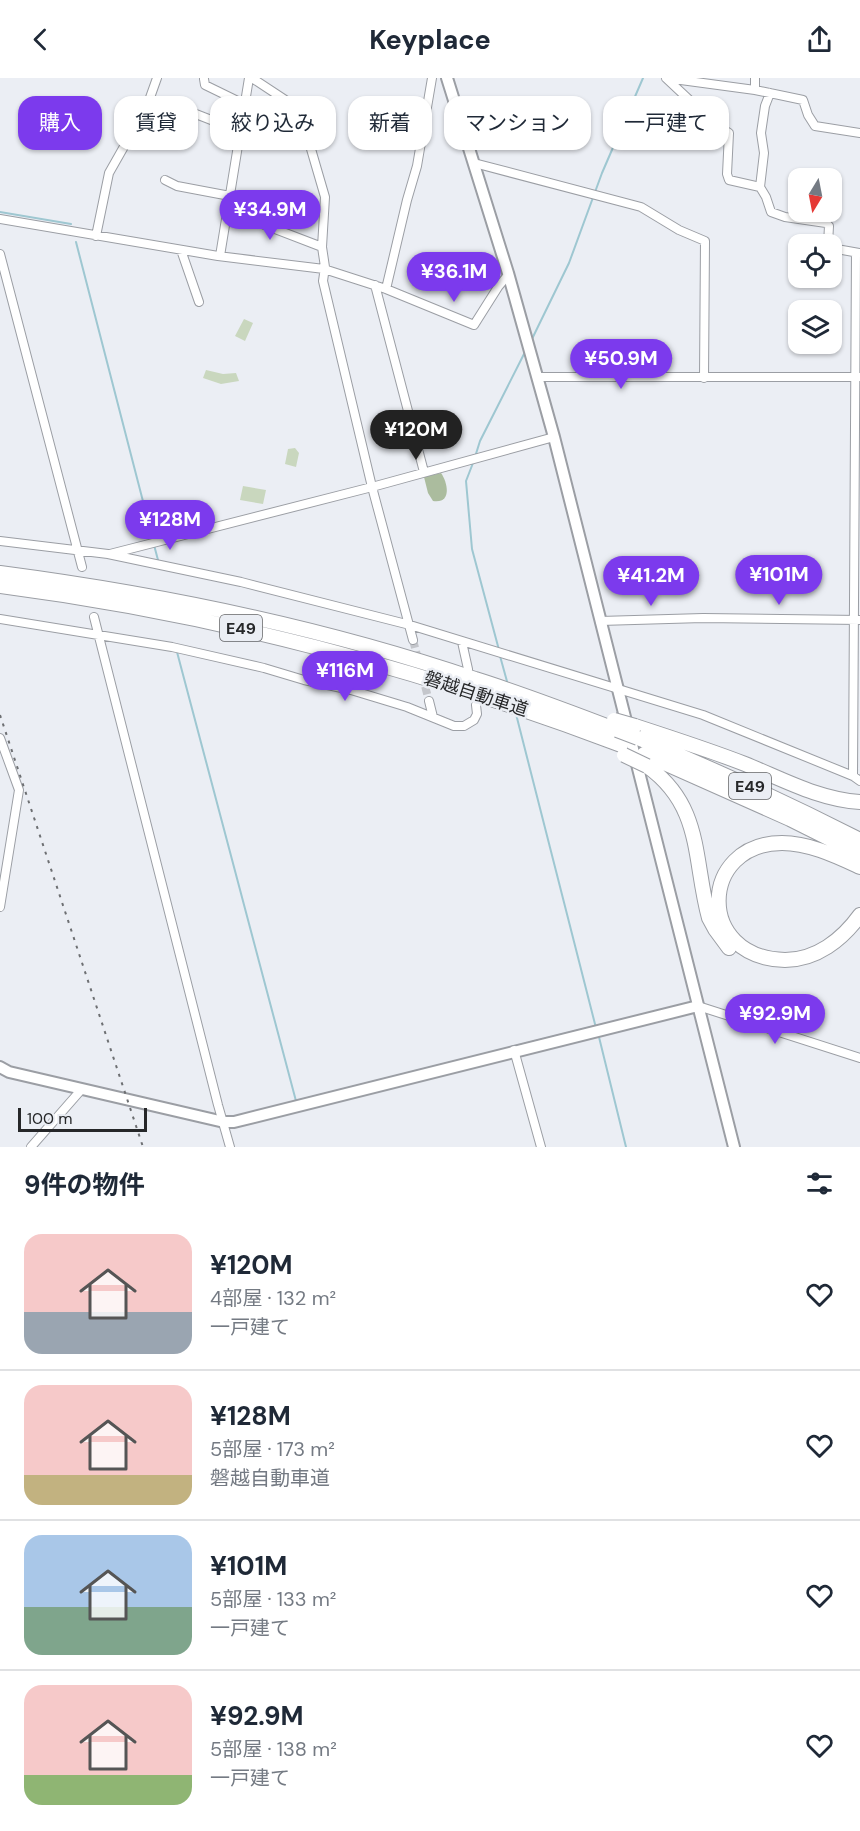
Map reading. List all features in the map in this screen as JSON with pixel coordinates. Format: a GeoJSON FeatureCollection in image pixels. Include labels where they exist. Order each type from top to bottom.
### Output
{"type":"FeatureCollection","features":[{"type":"Feature","properties":{"kind":"highway","name":"磐越自動車道"},"geometry":{"type":"LineString","coordinates":[[0,573],[97,587],[220,610],[348,641],[471,674],[560,716]]}},
{"type":"Feature","properties":{"kind":"highway","name":"磐越自動車道"},"geometry":{"type":"LineString","coordinates":[[0,586],[97,600],[218,623],[346,654],[476,699],[560,716]]}},
{"type":"Feature","properties":{"kind":"highway"},"geometry":{"type":"LineString","coordinates":[[560,716],[615,725],[712,751],[809,790],[839,800],[860,802]]}},
{"type":"Feature","properties":{"kind":"highway"},"geometry":{"type":"LineString","coordinates":[[560,716],[622,750],[646,760],[669,784],[685,809],[694,838],[709,918],[722,940],[732,951],[756,965],[797,968],[833,953],[860,929]]}},
{"type":"Feature","properties":{"kind":"highway","name":"E49"},"geometry":{"type":"LineString","coordinates":[[637,732],[860,840]]}},
{"type":"Feature","properties":{"kind":"highway","name":"E49"},"geometry":{"type":"LineString","coordinates":[[646,760],[790,819],[860,854]]}},
{"type":"Feature","properties":{"kind":"highway"},"geometry":{"type":"LineString","coordinates":[[860,867],[828,853],[797,844],[769,844],[743,854],[734,862],[720,886],[718,900],[723,924],[738,945],[748,952],[775,960],[790,960],[819,953],[843,936],[860,915]]}},
{"type":"Feature","properties":{"kind":"street"},"geometry":{"type":"LineString","coordinates":[[96,236],[109,173],[147,106],[157,78]]}},
{"type":"Feature","properties":{"kind":"street"},"geometry":{"type":"LineString","coordinates":[[203,78],[205,85],[228,96]]}},
{"type":"Feature","properties":{"kind":"street"},"geometry":{"type":"LineString","coordinates":[[248,96],[251,78],[296,107],[311,149],[325,197],[322,247],[325,267],[323,281],[372,487],[413,640]]}},
{"type":"Feature","properties":{"kind":"street"},"geometry":{"type":"LineString","coordinates":[[387,289],[417,165],[432,78]]}},
{"type":"Feature","properties":{"kind":"street"},"geometry":{"type":"LineString","coordinates":[[447,78],[508,275],[554,437],[734,1147]]}},
{"type":"Feature","properties":{"kind":"street"},"geometry":{"type":"LineString","coordinates":[[666,78],[755,90],[803,100],[814,126],[860,134]]}},
{"type":"Feature","properties":{"kind":"street"},"geometry":{"type":"LineString","coordinates":[[666,78],[716,125],[729,133],[727,174],[729,180],[760,187]]}},
{"type":"Feature","properties":{"kind":"street"},"geometry":{"type":"LineString","coordinates":[[754,78],[755,90]]}},
{"type":"Feature","properties":{"kind":"street"},"geometry":{"type":"LineString","coordinates":[[770,93],[762,122],[764,153],[760,187],[771,212],[779,216],[826,223],[829,226],[829,234]]}},
{"type":"Feature","properties":{"kind":"street"},"geometry":{"type":"LineString","coordinates":[[220,256],[239,150]]}},
{"type":"Feature","properties":{"kind":"street"},"geometry":{"type":"LineString","coordinates":[[474,163],[641,207],[679,230],[705,241],[704,378]]}},
{"type":"Feature","properties":{"kind":"street"},"geometry":{"type":"LineString","coordinates":[[165,180],[177,186],[230,196]]}},
{"type":"Feature","properties":{"kind":"street"},"geometry":{"type":"LineString","coordinates":[[228,211],[322,247]]}},
{"type":"Feature","properties":{"kind":"street"},"geometry":{"type":"LineString","coordinates":[[0,219],[181,250],[324,269],[387,289],[474,324],[508,275]]}},
{"type":"Feature","properties":{"kind":"street"},"geometry":{"type":"LineString","coordinates":[[0,541],[108,555],[274,590],[410,625],[703,715],[857,779],[858,253],[842,249]]}},
{"type":"Feature","properties":{"kind":"street"},"geometry":{"type":"LineString","coordinates":[[181,250],[199,302]]}},
{"type":"Feature","properties":{"kind":"street"},"geometry":{"type":"LineString","coordinates":[[0,254],[82,567]]}},
{"type":"Feature","properties":{"kind":"street"},"geometry":{"type":"LineString","coordinates":[[375,285],[424,472]]}},
{"type":"Feature","properties":{"kind":"street"},"geometry":{"type":"LineString","coordinates":[[537,377],[858,377]]}},
{"type":"Feature","properties":{"kind":"street"},"geometry":{"type":"LineString","coordinates":[[108,555],[554,437]]}},
{"type":"Feature","properties":{"kind":"street"},"geometry":{"type":"LineString","coordinates":[[94,617],[230,1147]]}},
{"type":"Feature","properties":{"kind":"street"},"geometry":{"type":"LineString","coordinates":[[600,621],[703,618],[857,620]]}},
{"type":"Feature","properties":{"kind":"street"},"geometry":{"type":"LineString","coordinates":[[0,619],[175,648],[351,690],[454,726],[464,726],[474,720],[477,714],[476,699]]}},
{"type":"Feature","properties":{"kind":"street"},"geometry":{"type":"LineString","coordinates":[[462,642],[471,674]]}},
{"type":"Feature","properties":{"kind":"street"},"geometry":{"type":"LineString","coordinates":[[429,701],[433,717]]}},
{"type":"Feature","properties":{"kind":"street"},"geometry":{"type":"LineString","coordinates":[[0,738],[19,790],[0,907]]}},
{"type":"Feature","properties":{"kind":"street"},"geometry":{"type":"LineString","coordinates":[[0,1068],[224,1122],[247,1120],[514,1050],[698,1005],[860,1058]]}},
{"type":"Feature","properties":{"kind":"street"},"geometry":{"type":"LineString","coordinates":[[514,1050],[541,1147]]}},
{"type":"Feature","properties":{"kind":"street"},"geometry":{"type":"LineString","coordinates":[[31,1147],[81,1089]]}},
{"type":"Feature","properties":{"kind":"green space"},"geometry":{"type":"Polygon","coordinates":[[[244,319],[253,323],[245,341],[235,336],[244,319]]]}},
{"type":"Feature","properties":{"kind":"green space"},"geometry":{"type":"Polygon","coordinates":[[[206,370],[223,374],[236,373],[239,381],[221,384],[203,378],[206,370]]]}},
{"type":"Feature","properties":{"kind":"green space"},"geometry":{"type":"Polygon","coordinates":[[[295,448],[299,453],[296,467],[285,464],[288,449],[295,448]]]}},
{"type":"Feature","properties":{"kind":"green space"},"geometry":{"type":"Polygon","coordinates":[[[441,473],[447,487],[446,496],[439,501],[433,501],[428,493],[424,477],[441,473]]]}},
{"type":"Feature","properties":{"kind":"green space"},"geometry":{"type":"Polygon","coordinates":[[[243,486],[266,490],[263,504],[240,500],[243,486]]]}},
{"type":"Feature","properties":{"kind":"waterway"},"geometry":{"type":"LineString","coordinates":[[531,341],[569,263],[602,173],[643,78]]}},
{"type":"Feature","properties":{"kind":"waterway"},"geometry":{"type":"LineString","coordinates":[[0,212],[71,224]]}},
{"type":"Feature","properties":{"kind":"waterway"},"geometry":{"type":"LineString","coordinates":[[76,242],[153,540]]}},
{"type":"Feature","properties":{"kind":"waterway"},"geometry":{"type":"LineString","coordinates":[[475,457],[480,441],[525,352]]}},
{"type":"Feature","properties":{"kind":"waterway"},"geometry":{"type":"LineString","coordinates":[[473,463],[466,481],[472,549],[499,650]]}},
{"type":"Feature","properties":{"kind":"waterway"},"geometry":{"type":"LineString","coordinates":[[154,545],[158,560]]}},
{"type":"Feature","properties":{"kind":"waterway"},"geometry":{"type":"LineString","coordinates":[[177,652],[296,1101],[596,1026]]}},
{"type":"Feature","properties":{"kind":"waterway"},"geometry":{"type":"LineString","coordinates":[[500,656],[508,685]]}},
{"type":"Feature","properties":{"kind":"waterway"},"geometry":{"type":"LineString","coordinates":[[516,714],[596,1028]]}},
{"type":"Feature","properties":{"kind":"waterway"},"geometry":{"type":"LineString","coordinates":[[598,1033],[626,1147]]}},
{"type":"Feature","properties":{"kind":"tunnel"},"geometry":{"type":"LineString","coordinates":[[413,640],[429,701]]}},
{"type":"Feature","properties":{"kind":"railway"},"geometry":{"type":"LineString","coordinates":[[0,715],[143,1147]]}}]}
